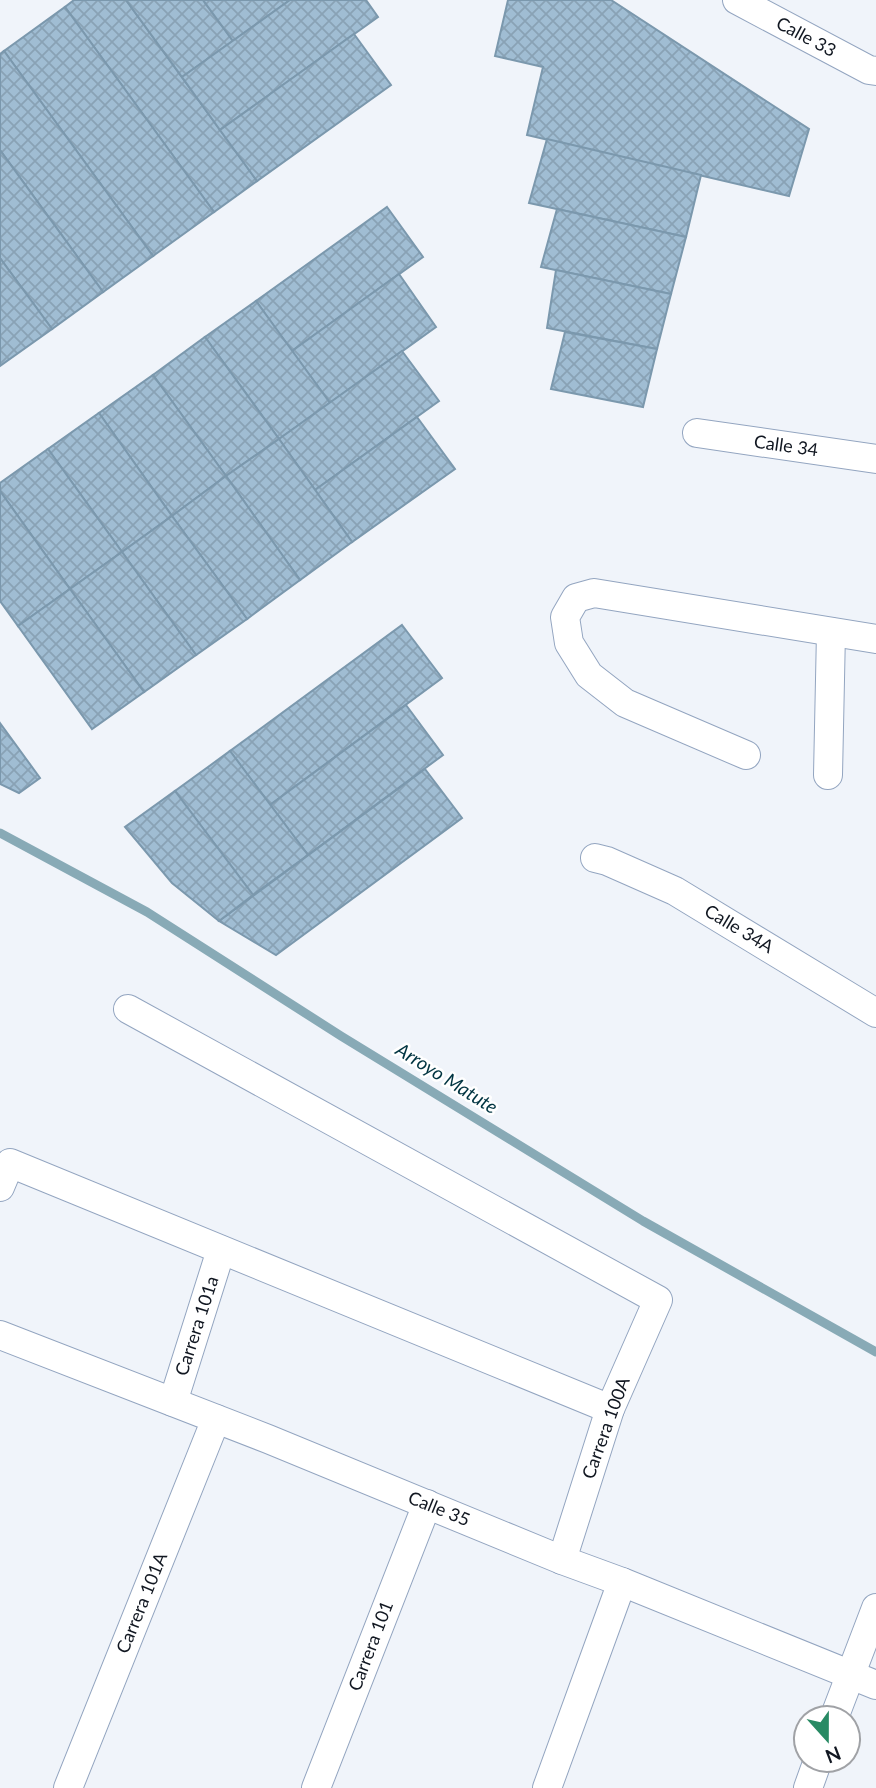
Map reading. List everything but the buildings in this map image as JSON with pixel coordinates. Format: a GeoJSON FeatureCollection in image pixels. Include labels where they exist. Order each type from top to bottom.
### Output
{"type":"FeatureCollection","features":[{"type":"Feature","properties":{"kind":"street","name":"Calle 33"},"geometry":{"type":"LineString","coordinates":[[737,0],[869,70],[876,71]]}},
{"type":"Feature","properties":{"kind":"street","name":"Calle 34"},"geometry":{"type":"LineString","coordinates":[[697,433],[876,459]]}},
{"type":"Feature","properties":{"kind":"street"},"geometry":{"type":"LineString","coordinates":[[746,755],[625,703],[589,676],[569,643],[565,617],[576,598],[594,593],[876,639]]}},
{"type":"Feature","properties":{"kind":"street"},"geometry":{"type":"LineString","coordinates":[[828,775],[831,632]]}},
{"type":"Feature","properties":{"kind":"street","name":"Calle 34A"},"geometry":{"type":"LineString","coordinates":[[595,858],[675,891],[876,1013]]}},
{"type":"Feature","properties":{"kind":"street","name":"Carrera 100A"},"geometry":{"type":"LineString","coordinates":[[128,1009],[658,1300],[610,1409],[562,1560]]}},
{"type":"Feature","properties":{"kind":"street"},"geometry":{"type":"LineString","coordinates":[[5,1175],[221,1250],[610,1409]]}},
{"type":"Feature","properties":{"kind":"street","name":"Carrera 101a"},"geometry":{"type":"LineString","coordinates":[[173,1402],[221,1250]]}},
{"type":"Feature","properties":{"kind":"street","name":"Calle 35"},"geometry":{"type":"LineString","coordinates":[[0,1335],[216,1419],[876,1685]]}},
{"type":"Feature","properties":{"kind":"street","name":"Carrera 101A"},"geometry":{"type":"LineString","coordinates":[[68,1788],[216,1419]]}},
{"type":"Feature","properties":{"kind":"street","name":"Carrera 101"},"geometry":{"type":"LineString","coordinates":[[316,1788],[427,1504]]}},
{"type":"Feature","properties":{"kind":"street"},"geometry":{"type":"LineString","coordinates":[[547,1788],[622,1582]]}},
{"type":"Feature","properties":{"kind":"street"},"geometry":{"type":"LineString","coordinates":[[839,1704],[876,1608]]}},
{"type":"Feature","properties":{"kind":"waterway","name":"Arroyo Matute"},"geometry":{"type":"LineString","coordinates":[[0,833],[147,912],[341,1036],[643,1221],[876,1352]]}}]}
